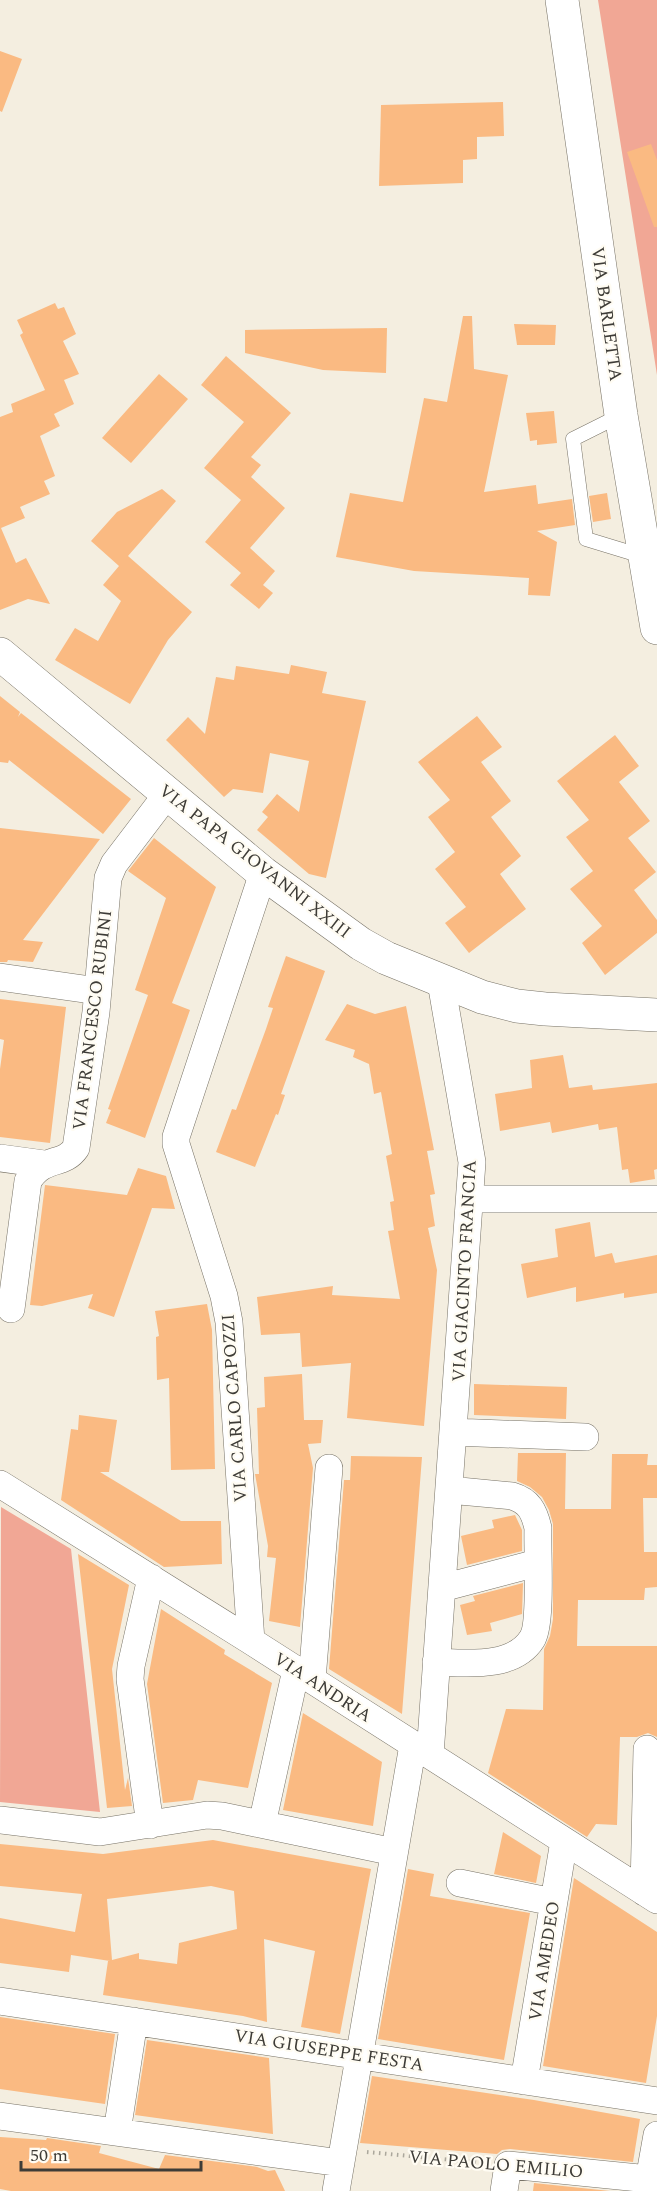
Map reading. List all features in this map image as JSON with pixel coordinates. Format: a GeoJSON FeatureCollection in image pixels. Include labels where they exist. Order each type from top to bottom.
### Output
{"type":"FeatureCollection","features":[{"type":"Feature","properties":{"kind":"main road","name":"VIA BARLETTA"},"geometry":{"type":"LineString","coordinates":[[562,0],[621,415],[657,628]]}},
{"type":"Feature","properties":{"kind":"main road","name":"VIA PAPA GIOVANNI XXIII"},"geometry":{"type":"LineString","coordinates":[[0,654],[264,873],[361,944],[386,958],[482,998],[517,1006],[655,1012]]}},
{"type":"Feature","properties":{"kind":"street","name":"VIA FRANCESCO RUBINI"},"geometry":{"type":"LineString","coordinates":[[44,1164],[65,1158],[76,1148],[98,991],[108,878],[114,864],[168,793]]}},
{"type":"Feature","properties":{"kind":"street","name":"VIA CARLO CAPOZZI"},"geometry":{"type":"LineString","coordinates":[[251,1641],[231,1331],[224,1296],[176,1144],[176,1137],[264,873]]}},
{"type":"Feature","properties":{"kind":"street"},"geometry":{"type":"LineString","coordinates":[[0,977],[98,991]]}},
{"type":"Feature","properties":{"kind":"street","name":"VIA GIACINTO FRANCIA"},"geometry":{"type":"LineString","coordinates":[[336,2191],[394,1852],[421,1750],[436,1662],[472,1162],[441,982]]}},
{"type":"Feature","properties":{"kind":"street"},"geometry":{"type":"LineString","coordinates":[[0,1158],[44,1164]]}},
{"type":"Feature","properties":{"kind":"street"},"geometry":{"type":"LineString","coordinates":[[11,1309],[28,1181],[33,1172],[44,1164]]}},
{"type":"Feature","properties":{"kind":"street"},"geometry":{"type":"LineString","coordinates":[[470,1199],[657,1199]]}},
{"type":"Feature","properties":{"kind":"street"},"geometry":{"type":"LineString","coordinates":[[453,1432],[585,1437]]}},
{"type":"Feature","properties":{"kind":"street"},"geometry":{"type":"LineString","coordinates":[[262,1824],[304,1675],[329,1468]]}},
{"type":"Feature","properties":{"kind":"street","name":"VIA ANDRIA"},"geometry":{"type":"LineString","coordinates":[[0,1484],[651,1896]]}},
{"type":"Feature","properties":{"kind":"street"},"geometry":{"type":"LineString","coordinates":[[436,1662],[488,1662],[511,1656],[524,1649],[533,1639],[536,1630],[538,1528],[535,1514],[529,1504],[521,1498],[512,1496],[449,1490]]}},
{"type":"Feature","properties":{"kind":"street"},"geometry":{"type":"LineString","coordinates":[[442,1588],[537,1563]]}},
{"type":"Feature","properties":{"kind":"street"},"geometry":{"type":"LineString","coordinates":[[150,1825],[130,1679],[151,1578]]}},
{"type":"Feature","properties":{"kind":"street","name":"VIA ANDRIA"},"geometry":{"type":"LineString","coordinates":[[647,1749],[651,1896]]}},
{"type":"Feature","properties":{"kind":"street"},"geometry":{"type":"LineString","coordinates":[[0,1820],[100,1832],[207,1815],[262,1824],[394,1852]]}},
{"type":"Feature","properties":{"kind":"street","name":"VIA AMEDEO"},"geometry":{"type":"LineString","coordinates":[[524,2081],[564,1841]]}},
{"type":"Feature","properties":{"kind":"street"},"geometry":{"type":"LineString","coordinates":[[460,1883],[553,1902]]}},
{"type":"Feature","properties":{"kind":"street","name":"VIA GIUSEPPE FESTA"},"geometry":{"type":"LineString","coordinates":[[0,2001],[657,2101]]}},
{"type":"Feature","properties":{"kind":"street"},"geometry":{"type":"LineString","coordinates":[[117,2132],[134,2021]]}},
{"type":"Feature","properties":{"kind":"street"},"geometry":{"type":"LineString","coordinates":[[0,2116],[117,2132],[342,2156]]}},
{"type":"Feature","properties":{"kind":"street"},"geometry":{"type":"LineString","coordinates":[[651,2177],[657,2135]]}},
{"type":"Feature","properties":{"kind":"street","name":"VIA PAOLO EMILIO"},"geometry":{"type":"LineString","coordinates":[[506,2178],[651,2177]]}},
{"type":"Feature","properties":{"kind":"lane"},"geometry":{"type":"LineString","coordinates":[[621,415],[573,440],[584,530],[586,539],[645,556]]}},
{"type":"Feature","properties":{"kind":"path","name":"VIA PAOLO EMILIO"},"geometry":{"type":"LineString","coordinates":[[342,2156],[506,2178]]}},
{"type":"Feature","properties":{"kind":"shaded area"},"geometry":{"type":"Polygon","coordinates":[[[598,0],[657,0],[657,375],[598,0]]]}},
{"type":"Feature","properties":{"kind":"shaded area"},"geometry":{"type":"Polygon","coordinates":[[[1,1507],[71,1549],[100,1812],[0,1802],[1,1507]]]}},
{"type":"Feature","properties":{"kind":"building"},"geometry":{"type":"Polygon","coordinates":[[[0,51],[22,59],[2,112],[0,111],[0,51]]]}},
{"type":"Feature","properties":{"kind":"building"},"geometry":{"type":"Polygon","coordinates":[[[503,102],[504,136],[477,137],[477,159],[463,160],[463,183],[379,186],[381,105],[503,102]]]}},
{"type":"Feature","properties":{"kind":"building"},"geometry":{"type":"Polygon","coordinates":[[[651,144],[657,160],[657,227],[654,227],[627,152],[651,144]]]}},
{"type":"Feature","properties":{"kind":"building"},"geometry":{"type":"Polygon","coordinates":[[[55,303],[58,309],[64,307],[76,334],[63,341],[79,374],[64,380],[74,404],[54,414],[60,426],[40,436],[55,476],[44,481],[50,494],[20,507],[25,518],[1,528],[16,563],[26,558],[50,604],[28,599],[0,610],[0,417],[13,412],[11,404],[45,390],[20,335],[23,333],[17,320],[55,303]]]}},
{"type":"Feature","properties":{"kind":"building"},"geometry":{"type":"Polygon","coordinates":[[[463,316],[472,316],[474,369],[508,375],[484,492],[536,485],[538,504],[572,499],[575,525],[537,531],[557,542],[550,596],[528,595],[529,578],[414,571],[336,557],[350,493],[403,502],[424,398],[447,402],[463,316]]]}},
{"type":"Feature","properties":{"kind":"building"},"geometry":{"type":"Polygon","coordinates":[[[514,324],[556,325],[555,345],[517,345],[514,324]]]}},
{"type":"Feature","properties":{"kind":"building"},"geometry":{"type":"Polygon","coordinates":[[[387,328],[386,373],[323,370],[245,353],[245,330],[387,328]]]}},
{"type":"Feature","properties":{"kind":"building"},"geometry":{"type":"Polygon","coordinates":[[[226,356],[291,413],[251,457],[261,465],[251,477],[285,508],[250,548],[275,571],[263,585],[273,593],[259,609],[230,585],[241,573],[205,542],[241,500],[204,468],[244,422],[201,385],[226,356]]]}},
{"type":"Feature","properties":{"kind":"building"},"geometry":{"type":"Polygon","coordinates":[[[159,374],[188,399],[131,463],[102,438],[159,374]]]}},
{"type":"Feature","properties":{"kind":"building"},"geometry":{"type":"Polygon","coordinates":[[[554,411],[557,443],[537,445],[537,440],[530,441],[526,413],[554,411]]]}},
{"type":"Feature","properties":{"kind":"building"},"geometry":{"type":"Polygon","coordinates":[[[162,489],[176,501],[128,556],[192,612],[168,640],[130,704],[55,660],[75,628],[98,641],[121,601],[103,585],[119,566],[91,541],[117,512],[162,489]]]}},
{"type":"Feature","properties":{"kind":"building"},"geometry":{"type":"Polygon","coordinates":[[[607,493],[611,519],[593,522],[589,496],[607,493]]]}},
{"type":"Feature","properties":{"kind":"building"},"geometry":{"type":"Polygon","coordinates":[[[291,665],[327,672],[322,693],[366,701],[326,878],[309,874],[257,830],[268,817],[262,812],[277,794],[299,812],[309,761],[270,753],[263,793],[233,789],[224,797],[166,740],[188,717],[205,734],[216,677],[234,680],[236,666],[289,674],[291,665]]]}},
{"type":"Feature","properties":{"kind":"building"},"geometry":{"type":"Polygon","coordinates":[[[0,696],[20,712],[18,717],[21,713],[131,799],[103,834],[9,760],[8,763],[0,762],[0,696]]]}},
{"type":"Feature","properties":{"kind":"building"},"geometry":{"type":"Polygon","coordinates":[[[477,716],[502,747],[481,762],[511,801],[491,817],[521,856],[500,874],[526,909],[469,953],[445,923],[466,907],[435,869],[455,852],[428,817],[450,800],[418,762],[477,716]]]}},
{"type":"Feature","properties":{"kind":"building"},"geometry":{"type":"Polygon","coordinates":[[[615,735],[639,766],[619,782],[650,821],[628,838],[656,872],[634,890],[657,920],[657,933],[605,975],[582,943],[602,926],[570,889],[593,871],[566,837],[589,820],[557,781],[615,735]]]}},
{"type":"Feature","properties":{"kind":"building"},"geometry":{"type":"Polygon","coordinates":[[[0,828],[100,839],[23,940],[43,942],[33,962],[8,960],[0,962],[0,828]]]}},
{"type":"Feature","properties":{"kind":"building"},"geometry":{"type":"Polygon","coordinates":[[[154,838],[216,887],[172,1003],[190,1010],[145,1138],[106,1123],[111,1110],[108,1109],[148,995],[135,990],[166,898],[128,871],[154,838]]]}},
{"type":"Feature","properties":{"kind":"building"},"geometry":{"type":"Polygon","coordinates":[[[286,956],[325,971],[281,1094],[285,1095],[278,1115],[276,1114],[255,1167],[216,1152],[232,1109],[236,1110],[266,1029],[273,1008],[268,1007],[286,956]]]}},
{"type":"Feature","properties":{"kind":"building"},"geometry":{"type":"Polygon","coordinates":[[[0,999],[66,1007],[50,1143],[0,1137],[0,1069],[4,1040],[0,1039],[0,999]]]}},
{"type":"Feature","properties":{"kind":"building"},"geometry":{"type":"Polygon","coordinates":[[[347,1004],[375,1014],[406,1006],[434,1150],[427,1151],[435,1194],[430,1195],[435,1226],[428,1228],[437,1270],[424,1426],[347,1418],[351,1363],[302,1367],[300,1333],[261,1335],[257,1297],[333,1286],[332,1295],[400,1299],[388,1231],[394,1230],[390,1202],[394,1201],[386,1156],[392,1154],[381,1092],[374,1094],[369,1064],[353,1057],[355,1050],[325,1040],[347,1004]]]}},
{"type":"Feature","properties":{"kind":"building"},"geometry":{"type":"Polygon","coordinates":[[[563,1055],[569,1088],[592,1085],[593,1090],[657,1083],[655,1179],[630,1183],[628,1169],[622,1170],[617,1127],[599,1130],[598,1124],[552,1133],[550,1122],[500,1131],[495,1094],[532,1088],[530,1060],[563,1055]]]}},
{"type":"Feature","properties":{"kind":"building"},"geometry":{"type":"Polygon","coordinates":[[[138,1168],[166,1176],[175,1209],[152,1208],[114,1317],[88,1308],[93,1294],[42,1306],[30,1305],[45,1185],[127,1195],[138,1168]]]}},
{"type":"Feature","properties":{"kind":"building"},"geometry":{"type":"Polygon","coordinates":[[[590,1222],[595,1257],[612,1253],[615,1263],[657,1255],[657,1293],[624,1298],[624,1293],[576,1302],[576,1287],[527,1298],[521,1264],[558,1257],[555,1229],[590,1222]]]}},
{"type":"Feature","properties":{"kind":"building"},"geometry":{"type":"Polygon","coordinates":[[[207,1304],[212,1330],[215,1469],[171,1470],[169,1378],[157,1380],[156,1337],[159,1336],[155,1311],[207,1304]]]}},
{"type":"Feature","properties":{"kind":"building"},"geometry":{"type":"Polygon","coordinates":[[[302,1374],[304,1420],[323,1420],[321,1443],[308,1444],[313,1468],[300,1627],[269,1621],[276,1558],[267,1557],[268,1546],[255,1474],[259,1474],[257,1408],[265,1407],[264,1377],[302,1374]]]}},
{"type":"Feature","properties":{"kind":"building"},"geometry":{"type":"Polygon","coordinates":[[[474,1384],[567,1387],[566,1419],[474,1415],[474,1384]]]}},
{"type":"Feature","properties":{"kind":"building"},"geometry":{"type":"Polygon","coordinates":[[[79,1415],[117,1420],[109,1472],[100,1472],[181,1521],[221,1521],[222,1564],[164,1567],[61,1500],[71,1429],[78,1430],[79,1415]]]}},
{"type":"Feature","properties":{"kind":"building"},"geometry":{"type":"Polygon","coordinates":[[[518,1453],[566,1453],[565,1509],[611,1509],[612,1454],[648,1454],[647,1465],[657,1465],[657,1498],[643,1498],[644,1552],[657,1552],[657,1587],[645,1588],[644,1600],[578,1600],[577,1646],[657,1646],[657,1737],[648,1733],[637,1737],[620,1737],[617,1825],[596,1824],[587,1837],[488,1773],[506,1709],[543,1710],[544,1649],[550,1636],[553,1619],[553,1524],[542,1497],[530,1487],[517,1481],[518,1453]]]}},
{"type":"Feature","properties":{"kind":"building"},"geometry":{"type":"Polygon","coordinates":[[[351,1456],[422,1457],[402,1714],[329,1669],[344,1480],[350,1480],[351,1456]]]}},
{"type":"Feature","properties":{"kind":"building"},"geometry":{"type":"Polygon","coordinates":[[[515,1515],[522,1530],[522,1551],[467,1565],[461,1536],[494,1528],[492,1520],[515,1515]]]}},
{"type":"Feature","properties":{"kind":"building"},"geometry":{"type":"Polygon","coordinates":[[[78,1554],[129,1585],[112,1669],[125,1790],[128,1778],[132,1806],[107,1808],[78,1554]]]}},
{"type":"Feature","properties":{"kind":"building"},"geometry":{"type":"Polygon","coordinates":[[[523,1583],[522,1614],[490,1623],[492,1631],[467,1635],[460,1605],[475,1601],[473,1596],[523,1583]]]}},
{"type":"Feature","properties":{"kind":"building"},"geometry":{"type":"Polygon","coordinates":[[[161,1609],[225,1650],[224,1654],[272,1683],[248,1788],[198,1780],[193,1800],[163,1803],[147,1684],[161,1609]]]}},
{"type":"Feature","properties":{"kind":"building"},"geometry":{"type":"Polygon","coordinates":[[[303,1713],[382,1762],[373,1826],[283,1810],[303,1713]]]}},
{"type":"Feature","properties":{"kind":"building"},"geometry":{"type":"Polygon","coordinates":[[[503,1832],[541,1856],[536,1883],[494,1874],[503,1832]]]}},
{"type":"Feature","properties":{"kind":"building"},"geometry":{"type":"Polygon","coordinates":[[[213,1840],[371,1869],[340,2034],[301,2027],[315,1951],[264,1939],[267,2022],[243,2016],[103,1995],[108,1961],[110,1961],[71,1955],[69,1972],[0,1963],[0,1918],[75,1932],[82,1894],[0,1886],[0,1844],[103,1854],[213,1840]],[[211,1886],[107,1899],[112,1960],[139,1953],[139,1959],[177,1964],[179,1943],[237,1929],[234,1891],[211,1886]]]}},
{"type":"Feature","properties":{"kind":"building"},"geometry":{"type":"Polygon","coordinates":[[[408,1869],[434,1874],[430,1896],[530,1913],[504,2060],[378,2039],[408,1869]]]}},
{"type":"Feature","properties":{"kind":"building"},"geometry":{"type":"Polygon","coordinates":[[[574,1878],[657,1932],[657,2016],[646,2083],[543,2066],[574,1878]]]}},
{"type":"Feature","properties":{"kind":"building"},"geometry":{"type":"Polygon","coordinates":[[[0,2017],[115,2034],[105,2104],[0,2089],[0,2017]]]}},
{"type":"Feature","properties":{"kind":"building"},"geometry":{"type":"Polygon","coordinates":[[[147,2040],[269,2058],[273,2134],[135,2115],[147,2040]]]}},
{"type":"Feature","properties":{"kind":"building"},"geometry":{"type":"Polygon","coordinates":[[[372,2076],[534,2100],[640,2119],[633,2162],[510,2149],[502,2150],[497,2154],[360,2143],[372,2076]]]}},
{"type":"Feature","properties":{"kind":"building"},"geometry":{"type":"Polygon","coordinates":[[[0,2137],[46,2140],[47,2138],[101,2146],[99,2153],[159,2169],[165,2155],[257,2167],[268,2171],[275,2170],[285,2191],[11,2191],[0,2189],[0,2137]]]}},
{"type":"Feature","properties":{"kind":"building"},"geometry":{"type":"Polygon","coordinates":[[[534,2183],[610,2191],[533,2191],[534,2183]]]}}]}
